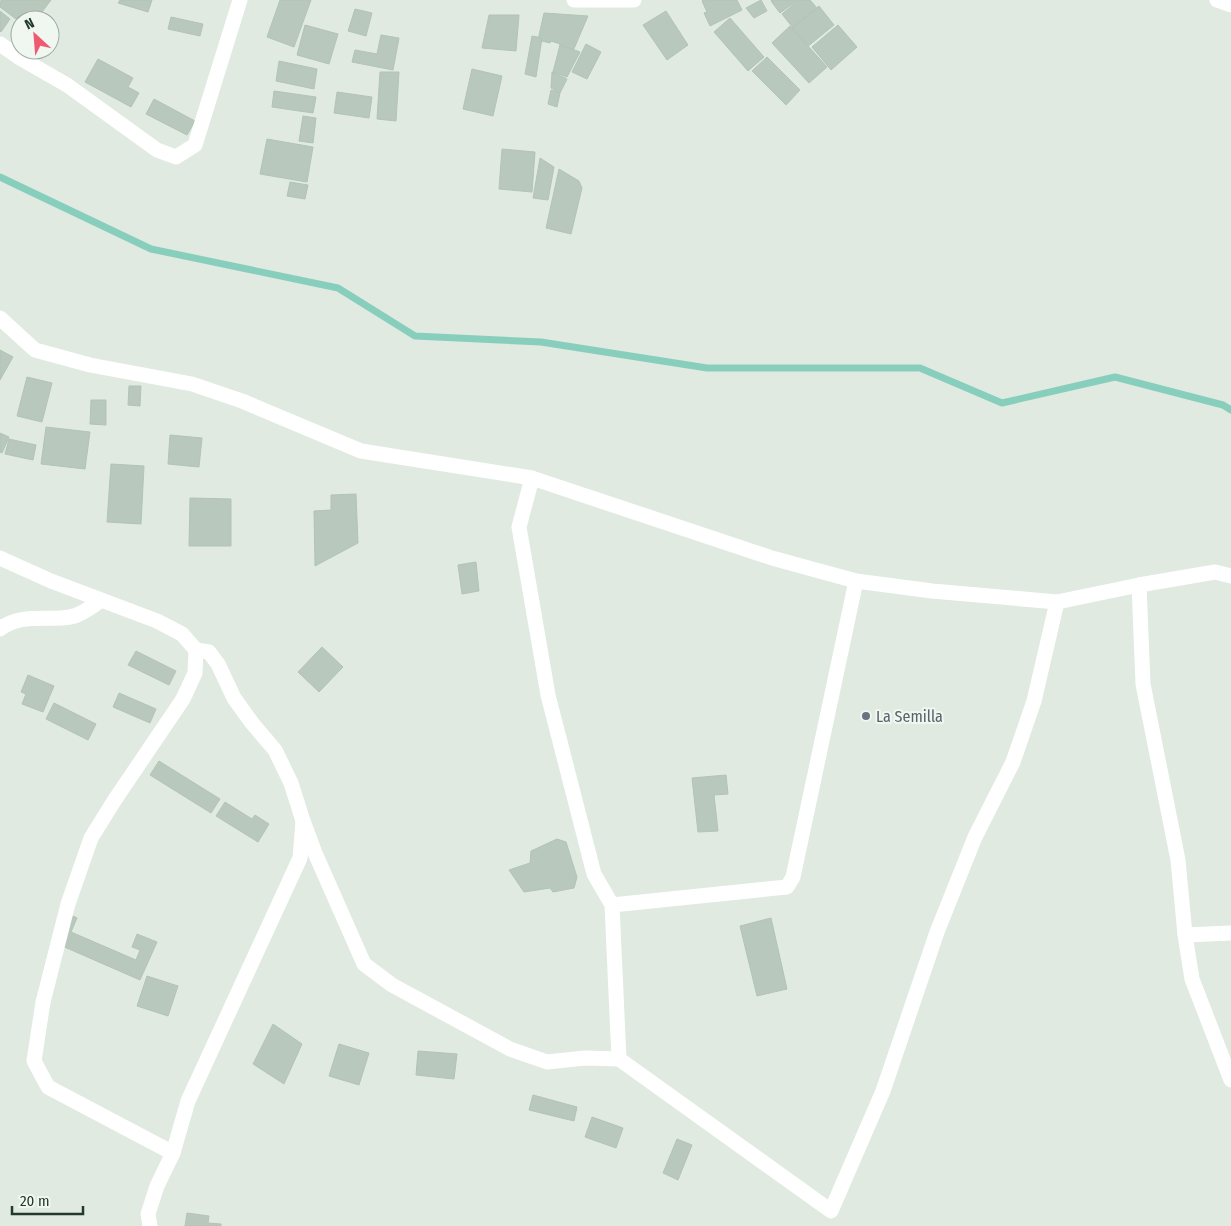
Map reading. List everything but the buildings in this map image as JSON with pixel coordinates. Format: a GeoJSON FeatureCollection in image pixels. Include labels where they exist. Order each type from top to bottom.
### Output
{"type":"FeatureCollection","features":[{"type":"Feature","properties":{"kind":"street"},"geometry":{"type":"LineString","coordinates":[[0,44],[20,58],[68,85],[157,150],[176,157],[195,145],[240,0]]}},
{"type":"Feature","properties":{"kind":"street"},"geometry":{"type":"LineString","coordinates":[[574,0],[634,0]]}},
{"type":"Feature","properties":{"kind":"street"},"geometry":{"type":"LineString","coordinates":[[1217,0],[1231,6]]}},
{"type":"Feature","properties":{"kind":"street"},"geometry":{"type":"LineString","coordinates":[[0,318],[35,350],[90,365],[192,384],[242,401],[361,451],[532,478],[772,558],[856,581],[932,591],[1057,602],[1215,572],[1231,576]]}},
{"type":"Feature","properties":{"kind":"street"},"geometry":{"type":"LineString","coordinates":[[532,478],[519,527],[548,696],[594,874],[612,905],[619,1059]]}},
{"type":"Feature","properties":{"kind":"street"},"geometry":{"type":"LineString","coordinates":[[0,558],[51,581],[166,625],[182,634],[196,650],[209,652],[218,664],[234,698],[275,750],[291,783],[315,853],[364,964],[392,985],[510,1049],[547,1062],[584,1058],[619,1059],[830,1212],[883,1091],[937,932],[975,838],[1013,762],[1034,701],[1057,602]]}},
{"type":"Feature","properties":{"kind":"street"},"geometry":{"type":"LineString","coordinates":[[612,905],[787,887],[793,877],[856,581]]}},
{"type":"Feature","properties":{"kind":"street"},"geometry":{"type":"LineString","coordinates":[[1139,585],[1143,684],[1178,860],[1185,935],[1192,979],[1231,1080]]}},
{"type":"Feature","properties":{"kind":"street"},"geometry":{"type":"LineString","coordinates":[[0,629],[13,621],[23,619],[71,617],[101,600]]}},
{"type":"Feature","properties":{"kind":"street"},"geometry":{"type":"LineString","coordinates":[[173,1153],[48,1087],[34,1061],[43,1002],[68,904],[91,838],[183,699],[195,672],[196,650]]}},
{"type":"Feature","properties":{"kind":"street"},"geometry":{"type":"LineString","coordinates":[[150,1226],[148,1214],[157,1186],[173,1153],[188,1101],[300,858],[303,820]]}},
{"type":"Feature","properties":{"kind":"street"},"geometry":{"type":"LineString","coordinates":[[1185,935],[1231,932]]}},
{"type":"Feature","properties":{"kind":"waterway"},"geometry":{"type":"LineString","coordinates":[[0,177],[151,249],[338,288],[415,336],[541,342],[707,368],[920,368],[1002,403],[1115,377],[1223,405],[1231,410]]}},
{"type":"Feature","properties":{"kind":"place","name":"La Semilla"},"geometry":{"type":"Point","coordinates":[866,716]}}]}
